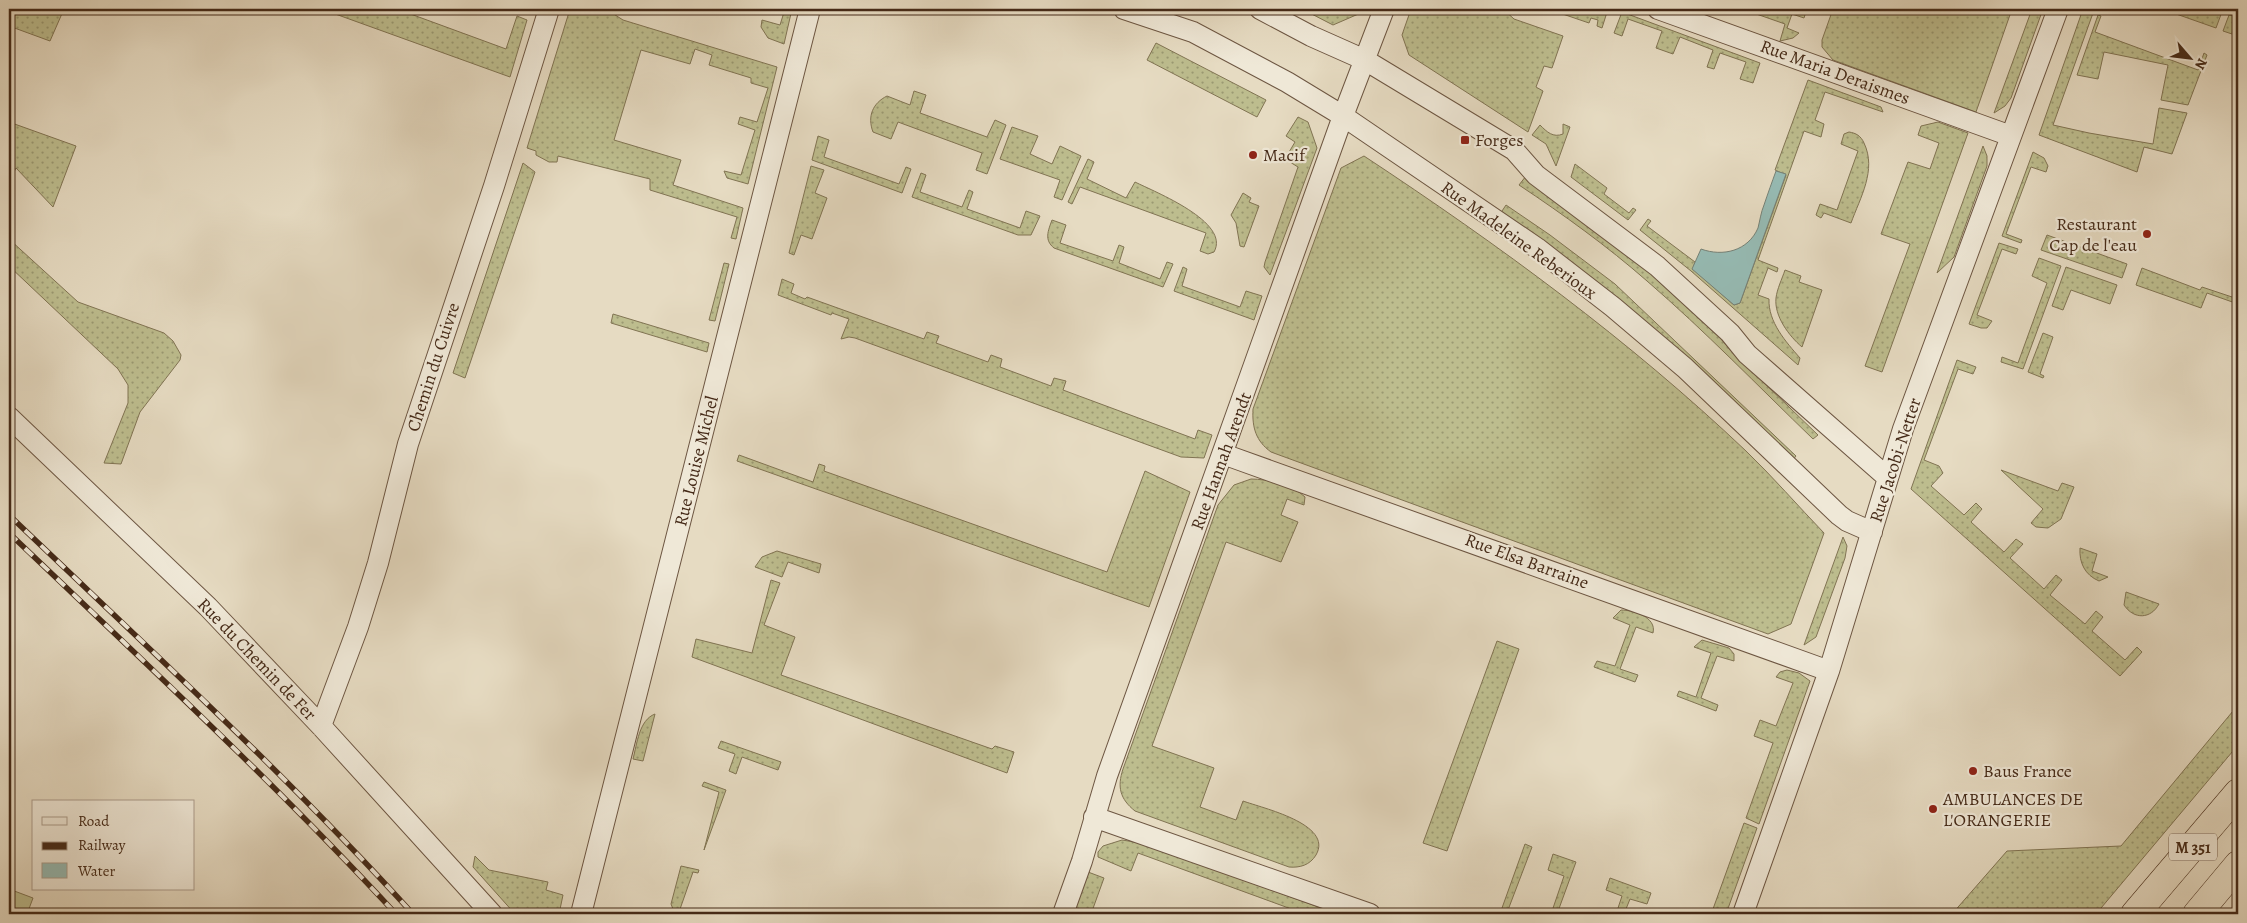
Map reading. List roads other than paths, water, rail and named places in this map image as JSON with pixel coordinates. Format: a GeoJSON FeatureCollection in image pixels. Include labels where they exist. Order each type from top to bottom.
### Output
{"type":"FeatureCollection","features":[{"type":"Feature","properties":{"kind":"highway"},"geometry":{"type":"LineString","coordinates":[[2141,907],[2238,784]]}},
{"type":"Feature","properties":{"kind":"highway","name":"M 351"},"geometry":{"type":"LineString","coordinates":[[2141,907],[2238,793]]}},
{"type":"Feature","properties":{"kind":"highway","name":"M 351"},"geometry":{"type":"LineString","coordinates":[[2204,906],[2238,865]]}},
{"type":"Feature","properties":{"kind":"highway"},"geometry":{"type":"LineString","coordinates":[[2204,906],[2238,870]]}},
{"type":"Feature","properties":{"kind":"street","name":"Chemin du Cuivre"},"geometry":{"type":"LineString","coordinates":[[321,726],[358,627],[375,572],[408,444],[494,186],[549,9]]}},
{"type":"Feature","properties":{"kind":"street","name":"Rue Louise Michel"},"geometry":{"type":"LineString","coordinates":[[581,914],[810,9]]}},
{"type":"Feature","properties":{"kind":"street","name":"Rue Madeleine Reberioux"},"geometry":{"type":"LineString","coordinates":[[1124,9],[1193,32],[1276,76],[1343,116],[1537,248],[1613,307],[1685,368],[1839,515],[1847,521],[1872,532]]}},
{"type":"Feature","properties":{"kind":"street"},"geometry":{"type":"LineString","coordinates":[[1260,9],[1311,36],[1365,60],[1514,150],[1536,175],[1658,266],[1730,333],[1747,354],[1888,478]]}},
{"type":"Feature","properties":{"kind":"street","name":"Rue Hannah Arendt"},"geometry":{"type":"LineString","coordinates":[[1063,914],[1082,861],[1107,776],[1224,454],[1343,116],[1384,9]]}},
{"type":"Feature","properties":{"kind":"street","name":"Rue Maria Deraismes"},"geometry":{"type":"LineString","coordinates":[[1658,9],[2011,136]]}},
{"type":"Feature","properties":{"kind":"street","name":"Rue Jacobi-Netter"},"geometry":{"type":"LineString","coordinates":[[1743,914],[1829,671],[1903,429],[2058,9]]}},
{"type":"Feature","properties":{"kind":"street","name":"Rue du Chemin de Fer"},"geometry":{"type":"LineString","coordinates":[[9,417],[208,607],[321,726],[492,914]]}},
{"type":"Feature","properties":{"kind":"street","name":"Rue Elsa Barraine"},"geometry":{"type":"LineString","coordinates":[[1224,454],[1829,671]]}},
{"type":"Feature","properties":{"kind":"street"},"geometry":{"type":"LineString","coordinates":[[1094,817],[1370,914]]}},
{"type":"Feature","properties":{"kind":"water"},"geometry":{"type":"Polygon","coordinates":[[[1776,171],[1786,174],[1740,303],[1734,305],[1692,269],[1701,249],[1726,252],[1741,247],[1754,236],[1776,171]]]}},
{"type":"Feature","properties":{"kind":"railway"},"geometry":{"type":"LineString","coordinates":[[9,515],[164,662],[316,811],[413,914]]}},
{"type":"Feature","properties":{"kind":"railway"},"geometry":{"type":"LineString","coordinates":[[9,533],[254,768],[396,914]]}},
{"type":"Feature","properties":{"kind":"place","name":"Forges"},"geometry":{"type":"Point","coordinates":[1465,140]}},
{"type":"Feature","properties":{"kind":"place","name":"Macif"},"geometry":{"type":"Point","coordinates":[1253,155]}},
{"type":"Feature","properties":{"kind":"place","name":"Restaurant Cap de l'eau"},"geometry":{"type":"Point","coordinates":[2147,234]}},
{"type":"Feature","properties":{"kind":"place","name":"Baus France"},"geometry":{"type":"Point","coordinates":[1973,771]}},
{"type":"Feature","properties":{"kind":"place","name":"AMBULANCES DE L'ORANGERIE"},"geometry":{"type":"Point","coordinates":[1933,809]}}]}
